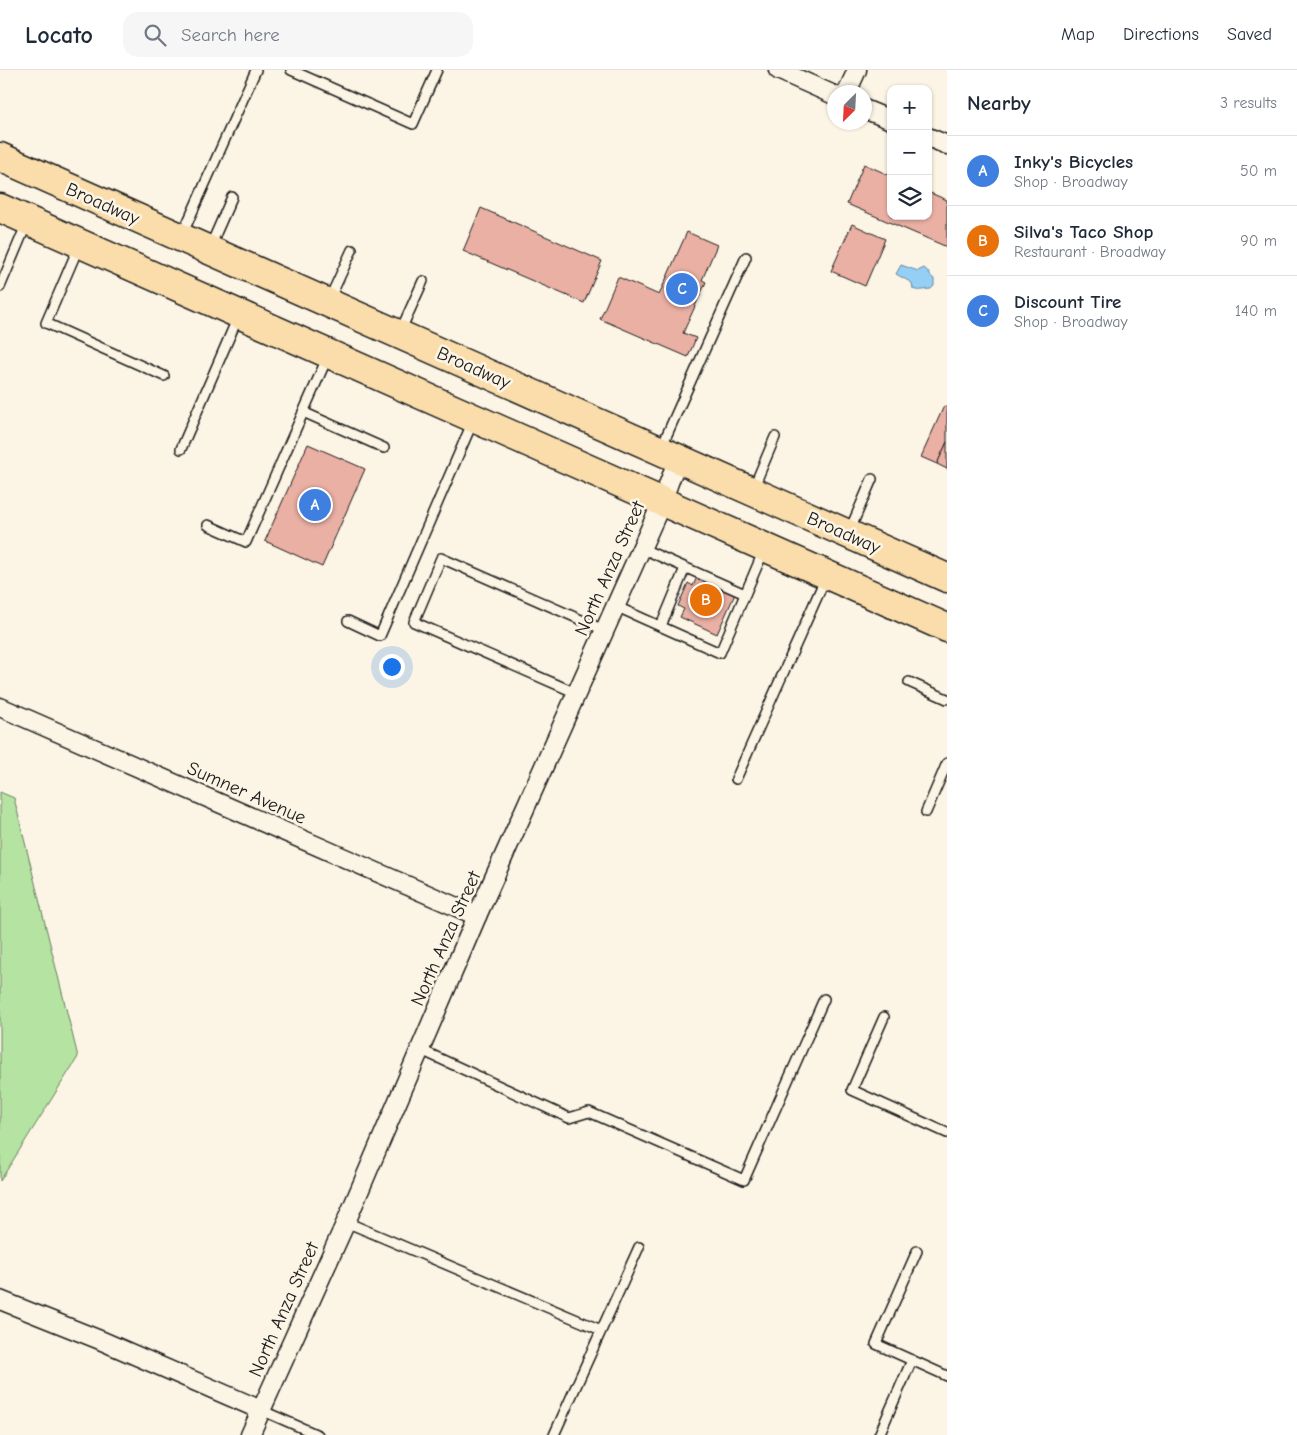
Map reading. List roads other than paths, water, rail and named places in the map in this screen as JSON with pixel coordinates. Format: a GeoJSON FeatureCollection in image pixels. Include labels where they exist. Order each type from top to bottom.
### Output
{"type":"FeatureCollection","features":[{"type":"Feature","properties":{"kind":"main road","name":"Broadway"},"geometry":{"type":"LineString","coordinates":[[0,157],[947,578]]}},
{"type":"Feature","properties":{"kind":"main road"},"geometry":{"type":"LineString","coordinates":[[0,208],[947,628]]}},
{"type":"Feature","properties":{"kind":"street"},"geometry":{"type":"LineString","coordinates":[[778,70],[827,92]]}},
{"type":"Feature","properties":{"kind":"street"},"geometry":{"type":"LineString","coordinates":[[850,85],[857,70]]}},
{"type":"Feature","properties":{"kind":"street"},"geometry":{"type":"LineString","coordinates":[[872,112],[887,118]]}},
{"type":"Feature","properties":{"kind":"street"},"geometry":{"type":"LineString","coordinates":[[932,139],[947,145]]}},
{"type":"Feature","properties":{"kind":"street","name":"North Anza Street"},"geometry":{"type":"LineString","coordinates":[[250,1435],[346,1222],[477,916],[662,502],[669,454]]}},
{"type":"Feature","properties":{"kind":"street","name":"Sumner Avenue"},"geometry":{"type":"LineString","coordinates":[[0,707],[477,916]]}},
{"type":"Feature","properties":{"kind":"street"},"geometry":{"type":"LineString","coordinates":[[0,1300],[100,1340],[261,1410]]}},
{"type":"Feature","properties":{"kind":"lane"},"geometry":{"type":"LineString","coordinates":[[181,238],[256,70]]}},
{"type":"Feature","properties":{"kind":"lane"},"geometry":{"type":"LineString","coordinates":[[291,70],[413,124],[437,70]]}},
{"type":"Feature","properties":{"kind":"lane"},"geometry":{"type":"LineString","coordinates":[[209,250],[232,197]]}},
{"type":"Feature","properties":{"kind":"lane"},"geometry":{"type":"LineString","coordinates":[[0,287],[28,221]]}},
{"type":"Feature","properties":{"kind":"lane"},"geometry":{"type":"LineString","coordinates":[[80,243],[46,323],[164,376]]}},
{"type":"Feature","properties":{"kind":"lane"},"geometry":{"type":"LineString","coordinates":[[328,303],[352,250]]}},
{"type":"Feature","properties":{"kind":"lane"},"geometry":{"type":"LineString","coordinates":[[669,454],[746,256]]}},
{"type":"Feature","properties":{"kind":"lane"},"geometry":{"type":"LineString","coordinates":[[399,334],[423,281]]}},
{"type":"Feature","properties":{"kind":"lane"},"geometry":{"type":"LineString","coordinates":[[181,449],[240,314]]}},
{"type":"Feature","properties":{"kind":"lane"},"geometry":{"type":"LineString","coordinates":[[208,525],[246,542],[329,354]]}},
{"type":"Feature","properties":{"kind":"lane"},"geometry":{"type":"LineString","coordinates":[[303,412],[384,448]]}},
{"type":"Feature","properties":{"kind":"lane"},"geometry":{"type":"LineString","coordinates":[[348,621],[380,636],[474,419]]}},
{"type":"Feature","properties":{"kind":"lane"},"geometry":{"type":"LineString","coordinates":[[752,492],[776,437]]}},
{"type":"Feature","properties":{"kind":"lane"},"geometry":{"type":"LineString","coordinates":[[848,534],[872,480]]}},
{"type":"Feature","properties":{"kind":"lane"},"geometry":{"type":"LineString","coordinates":[[641,548],[745,594]]}},
{"type":"Feature","properties":{"kind":"lane"},"geometry":{"type":"LineString","coordinates":[[615,606],[720,652],[765,548]]}},
{"type":"Feature","properties":{"kind":"lane"},"geometry":{"type":"LineString","coordinates":[[576,693],[414,622],[442,558],[604,630]]}},
{"type":"Feature","properties":{"kind":"lane"},"geometry":{"type":"LineString","coordinates":[[661,626],[685,568]]}},
{"type":"Feature","properties":{"kind":"lane"},"geometry":{"type":"LineString","coordinates":[[736,779],[827,575]]}},
{"type":"Feature","properties":{"kind":"lane"},"geometry":{"type":"LineString","coordinates":[[908,682],[947,699]]}},
{"type":"Feature","properties":{"kind":"lane"},"geometry":{"type":"LineString","coordinates":[[926,812],[947,763]]}},
{"type":"Feature","properties":{"kind":"lane"},"geometry":{"type":"LineString","coordinates":[[419,1049],[570,1118],[589,1112],[744,1180],[824,999]]}},
{"type":"Feature","properties":{"kind":"lane"},"geometry":{"type":"LineString","coordinates":[[884,1017],[852,1090],[947,1133]]}},
{"type":"Feature","properties":{"kind":"lane"},"geometry":{"type":"LineString","coordinates":[[346,1222],[602,1330]]}},
{"type":"Feature","properties":{"kind":"lane"},"geometry":{"type":"LineString","coordinates":[[554,1435],[639,1247]]}},
{"type":"Feature","properties":{"kind":"lane"},"geometry":{"type":"LineString","coordinates":[[917,1251],[876,1344],[947,1376]]}},
{"type":"Feature","properties":{"kind":"lane"},"geometry":{"type":"LineString","coordinates":[[879,1435],[912,1360]]}},
{"type":"Feature","properties":{"kind":"lane"},"geometry":{"type":"LineString","coordinates":[[261,1410],[318,1435]]}},
{"type":"Feature","properties":{"kind":"water"},"geometry":{"type":"Polygon","coordinates":[[[901,265],[918,271],[924,268],[934,279],[934,286],[931,289],[913,289],[912,283],[896,274],[901,265]]]}},
{"type":"Feature","properties":{"kind":"place","name":"Discount Tire"},"geometry":{"type":"Point","coordinates":[682,289]}},
{"type":"Feature","properties":{"kind":"place","name":"Inky's Bicycles"},"geometry":{"type":"Point","coordinates":[315,505]}},
{"type":"Feature","properties":{"kind":"place","name":"Silva's Taco Shop"},"geometry":{"type":"Point","coordinates":[706,600]}}]}
